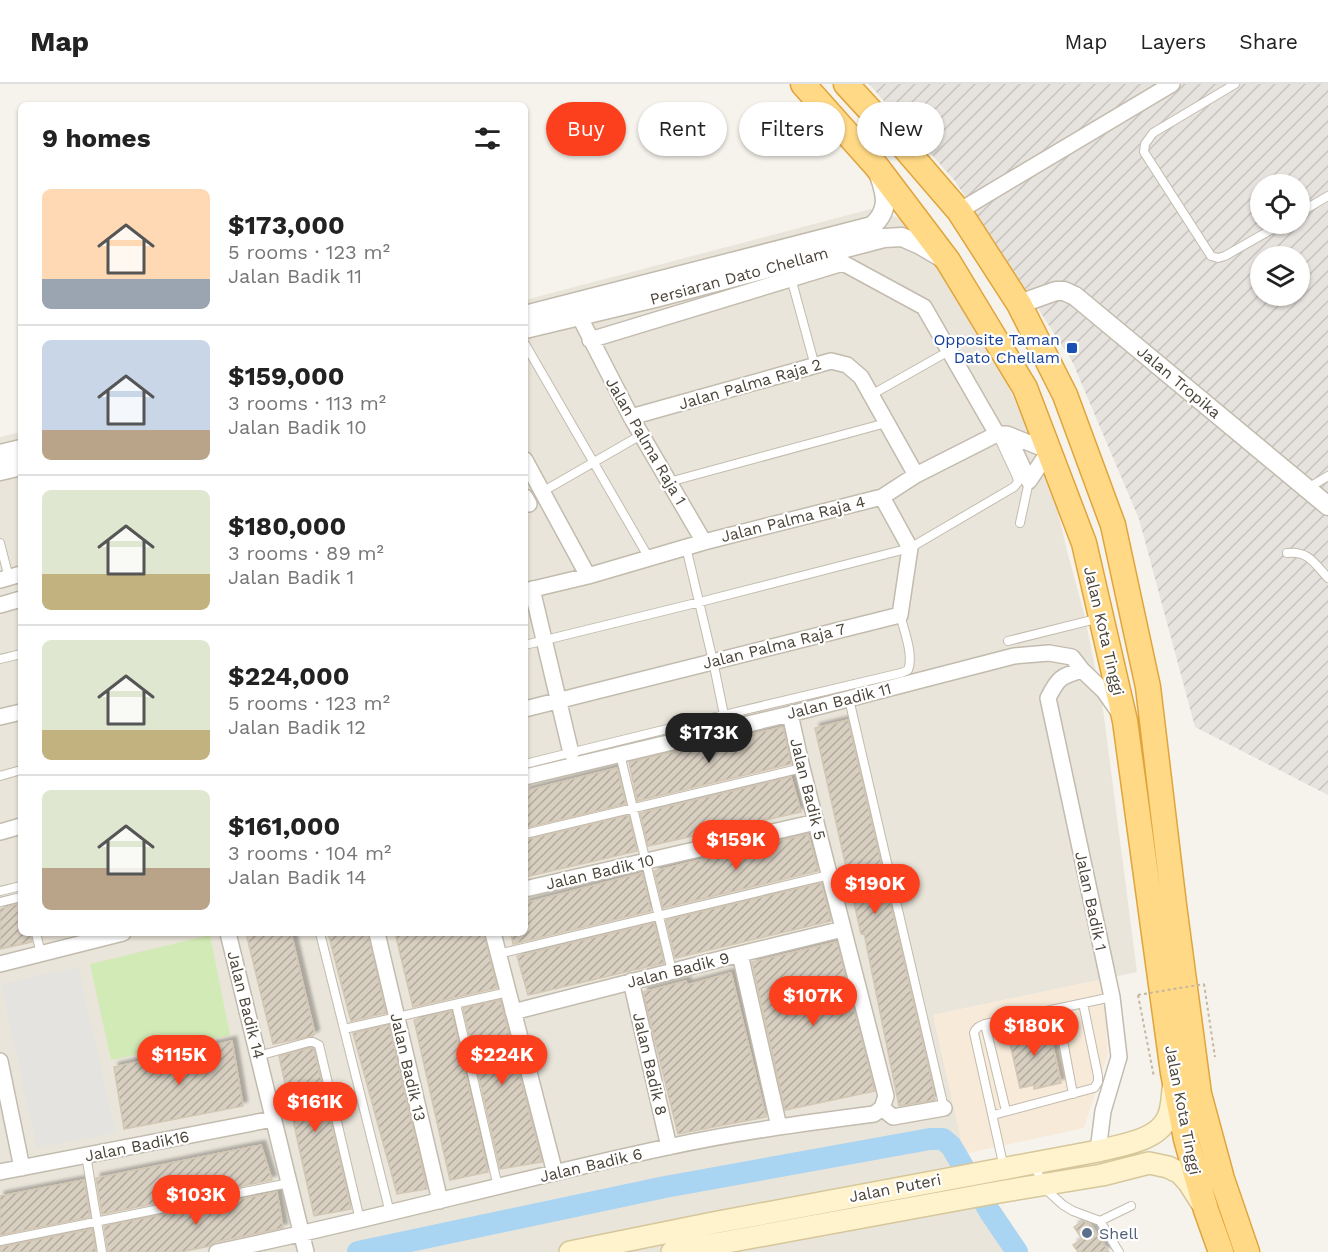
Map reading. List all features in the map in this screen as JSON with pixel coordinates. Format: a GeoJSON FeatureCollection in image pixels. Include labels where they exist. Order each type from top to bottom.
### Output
{"type":"FeatureCollection","features":[{"type":"Feature","properties":{"kind":"highway","name":"Jalan Kota Tinggi"},"geometry":{"type":"LineString","coordinates":[[803,84],[877,167],[948,261],[1025,387],[1084,543],[1125,721],[1164,1079],[1186,1139],[1206,1210],[1221,1252]]}},
{"type":"Feature","properties":{"kind":"highway","name":"Jalan Kota Tinggi"},"geometry":{"type":"LineString","coordinates":[[846,84],[959,211],[1019,304],[1065,395],[1113,525],[1148,687],[1199,1094],[1222,1179],[1247,1252]]}},
{"type":"Feature","properties":{"kind":"main road","name":"Jalan Puteri"},"geometry":{"type":"LineString","coordinates":[[672,1252],[715,1233],[942,1179],[1098,1150],[1142,1139],[1155,1133],[1168,1119],[1172,1105],[1164,1079]]}},
{"type":"Feature","properties":{"kind":"main road","name":"Jalan Puteri"},"geometry":{"type":"LineString","coordinates":[[570,1252],[946,1202],[1102,1175],[1149,1163],[1168,1167],[1180,1173],[1206,1210]]}},
{"type":"Feature","properties":{"kind":"street"},"geometry":{"type":"LineString","coordinates":[[959,211],[1172,84]]}},
{"type":"Feature","properties":{"kind":"street","name":"Persiaran Dato Chellam"},"geometry":{"type":"LineString","coordinates":[[528,328],[575,310],[872,226],[880,219],[886,195],[877,167]]}},
{"type":"Feature","properties":{"kind":"street","name":"Persiaran Dato Chellam"},"geometry":{"type":"LineString","coordinates":[[528,315],[655,298],[884,238],[902,237],[948,261]]}},
{"type":"Feature","properties":{"kind":"street"},"geometry":{"type":"LineString","coordinates":[[590,340],[843,263],[924,307],[1029,481],[1049,451],[1002,434]]}},
{"type":"Feature","properties":{"kind":"street","name":"Jalan Tropika"},"geometry":{"type":"LineString","coordinates":[[1019,304],[1056,291],[1064,291],[1075,296],[1328,506]]}},
{"type":"Feature","properties":{"kind":"street","name":"Jalan Palma Raja 1"},"geometry":{"type":"LineString","coordinates":[[575,310],[641,435],[704,542]]}},
{"type":"Feature","properties":{"kind":"street","name":"Jalan Palma Raja 2"},"geometry":{"type":"LineString","coordinates":[[631,417],[831,361],[848,365],[861,377],[915,475]]}},
{"type":"Feature","properties":{"kind":"street","name":"Jalan Palma Raja 4"},"geometry":{"type":"LineString","coordinates":[[528,590],[882,497],[915,475],[1002,434]]}},
{"type":"Feature","properties":{"kind":"street"},"geometry":{"type":"LineString","coordinates":[[0,454],[18,449]]}},
{"type":"Feature","properties":{"kind":"street"},"geometry":{"type":"LineString","coordinates":[[528,466],[588,576]]}},
{"type":"Feature","properties":{"kind":"street"},"geometry":{"type":"LineString","coordinates":[[0,471],[18,467]]}},
{"type":"Feature","properties":{"kind":"street"},"geometry":{"type":"LineString","coordinates":[[882,497],[909,548],[900,615]]}},
{"type":"Feature","properties":{"kind":"street"},"geometry":{"type":"LineString","coordinates":[[528,590],[544,640],[571,753]]}},
{"type":"Feature","properties":{"kind":"street"},"geometry":{"type":"LineString","coordinates":[[0,605],[18,601]]}},
{"type":"Feature","properties":{"kind":"street","name":"Jalan Palma Raja 7"},"geometry":{"type":"LineString","coordinates":[[528,708],[900,615]]}},
{"type":"Feature","properties":{"kind":"street","name":"Jalan Badik 11"},"geometry":{"type":"LineString","coordinates":[[528,776],[790,714],[1014,656],[1049,653],[1072,657],[1104,691],[1125,721]]}},
{"type":"Feature","properties":{"kind":"street","name":"Jalan Badik 1"},"geometry":{"type":"LineString","coordinates":[[1082,670],[1065,675],[1056,683],[1048,698],[1112,997],[1119,1057],[1103,1111],[1098,1150]]}},
{"type":"Feature","properties":{"kind":"street"},"geometry":{"type":"LineString","coordinates":[[0,717],[18,713]]}},
{"type":"Feature","properties":{"kind":"street","name":"Jalan Badik 5"},"geometry":{"type":"LineString","coordinates":[[790,714],[886,1096],[882,1108]]}},
{"type":"Feature","properties":{"kind":"street","name":"Jalan Badik 10"},"geometry":{"type":"LineString","coordinates":[[528,888],[816,822]]}},
{"type":"Feature","properties":{"kind":"street"},"geometry":{"type":"LineString","coordinates":[[0,832],[18,827]]}},
{"type":"Feature","properties":{"kind":"street","name":"Jalan Badik 9"},"geometry":{"type":"LineString","coordinates":[[513,1012],[843,929]]}},
{"type":"Feature","properties":{"kind":"street"},"geometry":{"type":"LineString","coordinates":[[0,964],[111,936]]}},
{"type":"Feature","properties":{"kind":"street","name":"Jalan Badik 14"},"geometry":{"type":"LineString","coordinates":[[229,936],[304,1244]]}},
{"type":"Feature","properties":{"kind":"street","name":"Jalan Badik 13"},"geometry":{"type":"LineString","coordinates":[[378,936],[440,1201]]}},
{"type":"Feature","properties":{"kind":"street"},"geometry":{"type":"LineString","coordinates":[[494,936],[555,1173]]}},
{"type":"Feature","properties":{"kind":"street"},"geometry":{"type":"LineString","coordinates":[[740,954],[780,1127]]}},
{"type":"Feature","properties":{"kind":"street","name":"Jalan Badik 8"},"geometry":{"type":"LineString","coordinates":[[631,981],[669,1147]]}},
{"type":"Feature","properties":{"kind":"street"},"geometry":{"type":"LineString","coordinates":[[0,1061],[22,1168]]}},
{"type":"Feature","properties":{"kind":"street"},"geometry":{"type":"LineString","coordinates":[[882,1108],[892,1117],[944,1108]]}},
{"type":"Feature","properties":{"kind":"street","name":"Jalan Badik 6"},"geometry":{"type":"LineString","coordinates":[[217,1252],[304,1244],[360,1220],[555,1173],[669,1147],[780,1127],[874,1114],[882,1108]]}},
{"type":"Feature","properties":{"kind":"street","name":"Jalan Badik16"},"geometry":{"type":"LineString","coordinates":[[0,1172],[273,1119]]}},
{"type":"Feature","properties":{"kind":"lane"},"geometry":{"type":"LineString","coordinates":[[1235,84],[1153,133],[1145,144],[1144,152],[1211,256],[1218,258],[1224,256],[1263,234]]}},
{"type":"Feature","properties":{"kind":"lane"},"geometry":{"type":"LineString","coordinates":[[1310,207],[1328,196]]}},
{"type":"Feature","properties":{"kind":"lane"},"geometry":{"type":"LineString","coordinates":[[791,278],[815,366]]}},
{"type":"Feature","properties":{"kind":"lane"},"geometry":{"type":"LineString","coordinates":[[528,349],[649,558]]}},
{"type":"Feature","properties":{"kind":"lane"},"geometry":{"type":"LineString","coordinates":[[871,395],[949,351]]}},
{"type":"Feature","properties":{"kind":"lane"},"geometry":{"type":"LineString","coordinates":[[669,482],[886,423]]}},
{"type":"Feature","properties":{"kind":"lane"},"geometry":{"type":"LineString","coordinates":[[528,644],[909,548],[1014,487],[1018,482],[1017,477],[1002,434]]}},
{"type":"Feature","properties":{"kind":"lane"},"geometry":{"type":"LineString","coordinates":[[542,492],[641,435]]}},
{"type":"Feature","properties":{"kind":"lane"},"geometry":{"type":"LineString","coordinates":[[1307,489],[1328,476]]}},
{"type":"Feature","properties":{"kind":"lane"},"geometry":{"type":"LineString","coordinates":[[1020,523],[1029,481]]}},
{"type":"Feature","properties":{"kind":"lane"},"geometry":{"type":"LineString","coordinates":[[0,543],[10,577]]}},
{"type":"Feature","properties":{"kind":"lane"},"geometry":{"type":"LineString","coordinates":[[686,547],[714,661],[724,715]]}},
{"type":"Feature","properties":{"kind":"lane"},"geometry":{"type":"LineString","coordinates":[[1287,553],[1298,552],[1307,556],[1328,578]]}},
{"type":"Feature","properties":{"kind":"lane"},"geometry":{"type":"LineString","coordinates":[[528,763],[901,673],[908,670],[910,664],[900,615]]}},
{"type":"Feature","properties":{"kind":"lane"},"geometry":{"type":"LineString","coordinates":[[1008,641],[1101,617]]}},
{"type":"Feature","properties":{"kind":"lane"},"geometry":{"type":"LineString","coordinates":[[0,659],[18,655]]}},
{"type":"Feature","properties":{"kind":"lane"},"geometry":{"type":"LineString","coordinates":[[849,699],[944,1108]]}},
{"type":"Feature","properties":{"kind":"lane"},"geometry":{"type":"LineString","coordinates":[[620,754],[672,971]]}},
{"type":"Feature","properties":{"kind":"lane"},"geometry":{"type":"LineString","coordinates":[[528,833],[802,768]]}},
{"type":"Feature","properties":{"kind":"lane"},"geometry":{"type":"LineString","coordinates":[[0,776],[18,771]]}},
{"type":"Feature","properties":{"kind":"lane"},"geometry":{"type":"LineString","coordinates":[[498,954],[830,875]]}},
{"type":"Feature","properties":{"kind":"lane"},"geometry":{"type":"LineString","coordinates":[[0,891],[18,887]]}},
{"type":"Feature","properties":{"kind":"lane"},"geometry":{"type":"LineString","coordinates":[[0,902],[18,898]]}},
{"type":"Feature","properties":{"kind":"lane"},"geometry":{"type":"LineString","coordinates":[[37,936],[41,954]]}},
{"type":"Feature","properties":{"kind":"lane"},"geometry":{"type":"LineString","coordinates":[[321,936],[390,1213]]}},
{"type":"Feature","properties":{"kind":"lane"},"geometry":{"type":"LineString","coordinates":[[344,1029],[508,992]]}},
{"type":"Feature","properties":{"kind":"lane"},"geometry":{"type":"LineString","coordinates":[[999,1169],[993,1115],[975,1030],[985,1024],[1112,997]]}},
{"type":"Feature","properties":{"kind":"lane"},"geometry":{"type":"LineString","coordinates":[[993,1115],[1094,1088],[1098,1082],[1098,1076],[1083,1003]]}},
{"type":"Feature","properties":{"kind":"lane"},"geometry":{"type":"LineString","coordinates":[[456,1004],[498,1187]]}},
{"type":"Feature","properties":{"kind":"lane"},"geometry":{"type":"LineString","coordinates":[[1057,1009],[1073,1094]]}},
{"type":"Feature","properties":{"kind":"lane"},"geometry":{"type":"LineString","coordinates":[[985,1024],[1006,1111]]}},
{"type":"Feature","properties":{"kind":"lane"},"geometry":{"type":"LineString","coordinates":[[258,1056],[309,1042],[319,1046],[360,1220]]}},
{"type":"Feature","properties":{"kind":"lane"},"geometry":{"type":"LineString","coordinates":[[86,1155],[102,1252]]}},
{"type":"Feature","properties":{"kind":"lane"},"geometry":{"type":"LineString","coordinates":[[1035,1162],[1041,1185],[1063,1205],[1101,1221],[1119,1252]]}},
{"type":"Feature","properties":{"kind":"lane"},"geometry":{"type":"LineString","coordinates":[[0,1241],[289,1183]]}},
{"type":"Feature","properties":{"kind":"lane"},"geometry":{"type":"LineString","coordinates":[[1101,1221],[1131,1206]]}},
{"type":"Feature","properties":{"kind":"path"},"geometry":{"type":"LineString","coordinates":[[1164,1079],[1138,995],[1204,984],[1215,1057]]}},
{"type":"Feature","properties":{"kind":"shaded area"},"geometry":{"type":"Polygon","coordinates":[[[869,84],[1328,84],[1328,795],[1195,727],[1139,519],[1072,361],[955,181],[933,156],[944,156],[944,102],[885,102],[869,84]]]}},
{"type":"Feature","properties":{"kind":"shaded area"},"geometry":{"type":"Polygon","coordinates":[[[871,209],[899,218],[926,250],[1008,385],[1051,482],[1085,617],[1103,709],[1137,972],[933,1015],[978,1211],[1005,1252],[0,1252],[0,437],[18,433],[18,936],[528,936],[528,299],[871,209]]]}},
{"type":"Feature","properties":{"kind":"shaded area"},"geometry":{"type":"Polygon","coordinates":[[[78,967],[116,1133],[37,1148],[1,984],[78,967]]]}},
{"type":"Feature","properties":{"kind":"shaded area"},"geometry":{"type":"Polygon","coordinates":[[[1103,979],[1108,1054],[1084,1128],[964,1154],[933,1015],[1103,979]]]}},
{"type":"Feature","properties":{"kind":"green space"},"geometry":{"type":"Polygon","coordinates":[[[210,936],[230,1035],[111,1060],[90,964],[210,936]]]}},
{"type":"Feature","properties":{"kind":"building"},"geometry":{"type":"Polygon","coordinates":[[[848,720],[935,1100],[899,1106],[864,933],[861,934],[815,728],[848,720]]]}},
{"type":"Feature","properties":{"kind":"building"},"geometry":{"type":"Polygon","coordinates":[[[783,727],[791,764],[637,801],[629,762],[783,727]]]}},
{"type":"Feature","properties":{"kind":"building"},"geometry":{"type":"Polygon","coordinates":[[[617,768],[626,804],[528,827],[528,790],[617,768]]]}},
{"type":"Feature","properties":{"kind":"building"},"geometry":{"type":"Polygon","coordinates":[[[791,777],[801,812],[648,846],[640,813],[791,777]]]}},
{"type":"Feature","properties":{"kind":"building"},"geometry":{"type":"Polygon","coordinates":[[[629,815],[637,851],[528,876],[528,839],[629,815]]]}},
{"type":"Feature","properties":{"kind":"building"},"geometry":{"type":"Polygon","coordinates":[[[808,834],[818,871],[663,908],[654,871],[808,834]]]}},
{"type":"Feature","properties":{"kind":"building"},"geometry":{"type":"Polygon","coordinates":[[[642,873],[651,911],[513,944],[512,936],[528,936],[528,902],[642,873]]]}},
{"type":"Feature","properties":{"kind":"building"},"geometry":{"type":"Polygon","coordinates":[[[821,883],[831,921],[675,958],[666,920],[821,883]]]}},
{"type":"Feature","properties":{"kind":"building"},"geometry":{"type":"Polygon","coordinates":[[[18,904],[18,936],[31,936],[32,942],[0,949],[0,909],[18,904]]]}},
{"type":"Feature","properties":{"kind":"building"},"geometry":{"type":"Polygon","coordinates":[[[654,923],[664,963],[528,995],[517,956],[654,923]]]}},
{"type":"Feature","properties":{"kind":"building"},"geometry":{"type":"Polygon","coordinates":[[[247,936],[292,936],[315,1034],[273,1044],[247,936]]]}},
{"type":"Feature","properties":{"kind":"building"},"geometry":{"type":"Polygon","coordinates":[[[329,936],[369,936],[386,1013],[351,1021],[329,936]]]}},
{"type":"Feature","properties":{"kind":"building"},"geometry":{"type":"Polygon","coordinates":[[[396,936],[485,936],[497,988],[413,1007],[396,936]]]}},
{"type":"Feature","properties":{"kind":"building"},"geometry":{"type":"Polygon","coordinates":[[[837,942],[875,1091],[785,1110],[752,962],[837,942]]]}},
{"type":"Feature","properties":{"kind":"building"},"geometry":{"type":"Polygon","coordinates":[[[731,973],[766,1117],[678,1134],[643,992],[686,981],[687,985],[731,973]]]}},
{"type":"Feature","properties":{"kind":"building"},"geometry":{"type":"Polygon","coordinates":[[[500,1000],[542,1162],[500,1169],[463,1008],[500,1000]]]}},
{"type":"Feature","properties":{"kind":"building"},"geometry":{"type":"Polygon","coordinates":[[[451,1011],[488,1172],[450,1180],[414,1020],[451,1011]]]}},
{"type":"Feature","properties":{"kind":"building"},"geometry":{"type":"Polygon","coordinates":[[[389,1025],[427,1189],[397,1194],[353,1033],[389,1025]]]}},
{"type":"Feature","properties":{"kind":"building"},"geometry":{"type":"Polygon","coordinates":[[[1020,1025],[1022,1031],[1048,1025],[1061,1083],[1034,1089],[1034,1085],[1020,1088],[1009,1039],[1012,1038],[1010,1027],[1020,1025]]]}},
{"type":"Feature","properties":{"kind":"building"},"geometry":{"type":"Polygon","coordinates":[[[232,1041],[243,1106],[124,1129],[114,1067],[232,1041]]]}},
{"type":"Feature","properties":{"kind":"building"},"geometry":{"type":"Polygon","coordinates":[[[314,1049],[351,1209],[314,1216],[279,1056],[314,1049]]]}},
{"type":"Feature","properties":{"kind":"building"},"geometry":{"type":"Polygon","coordinates":[[[261,1145],[272,1180],[102,1214],[96,1178],[261,1145]]]}},
{"type":"Feature","properties":{"kind":"building"},"geometry":{"type":"Polygon","coordinates":[[[84,1180],[90,1217],[0,1235],[0,1196],[84,1180]]]}},
{"type":"Feature","properties":{"kind":"building"},"geometry":{"type":"Polygon","coordinates":[[[277,1192],[283,1228],[215,1242],[210,1246],[181,1252],[108,1252],[104,1226],[277,1192]]]}},
{"type":"Feature","properties":{"kind":"building","name":"Shell"},"geometry":{"type":"Polygon","coordinates":[[[1083,1221],[1090,1224],[1109,1252],[1078,1252],[1073,1245],[1082,1239],[1074,1227],[1083,1221]]]}},
{"type":"Feature","properties":{"kind":"building"},"geometry":{"type":"Polygon","coordinates":[[[92,1229],[96,1252],[0,1252],[0,1247],[92,1229]]]}},
{"type":"Feature","properties":{"kind":"waterway"},"geometry":{"type":"LineString","coordinates":[[358,1252],[665,1187],[930,1139],[943,1139],[951,1146],[1017,1252]]}},
{"type":"Feature","properties":{"kind":"place","name":"Opposite Taman Dato Chellam"},"geometry":{"type":"Point","coordinates":[1072,348]}},
{"type":"Feature","properties":{"kind":"place","name":"Shell"},"geometry":{"type":"Point","coordinates":[1087,1233]}}]}
